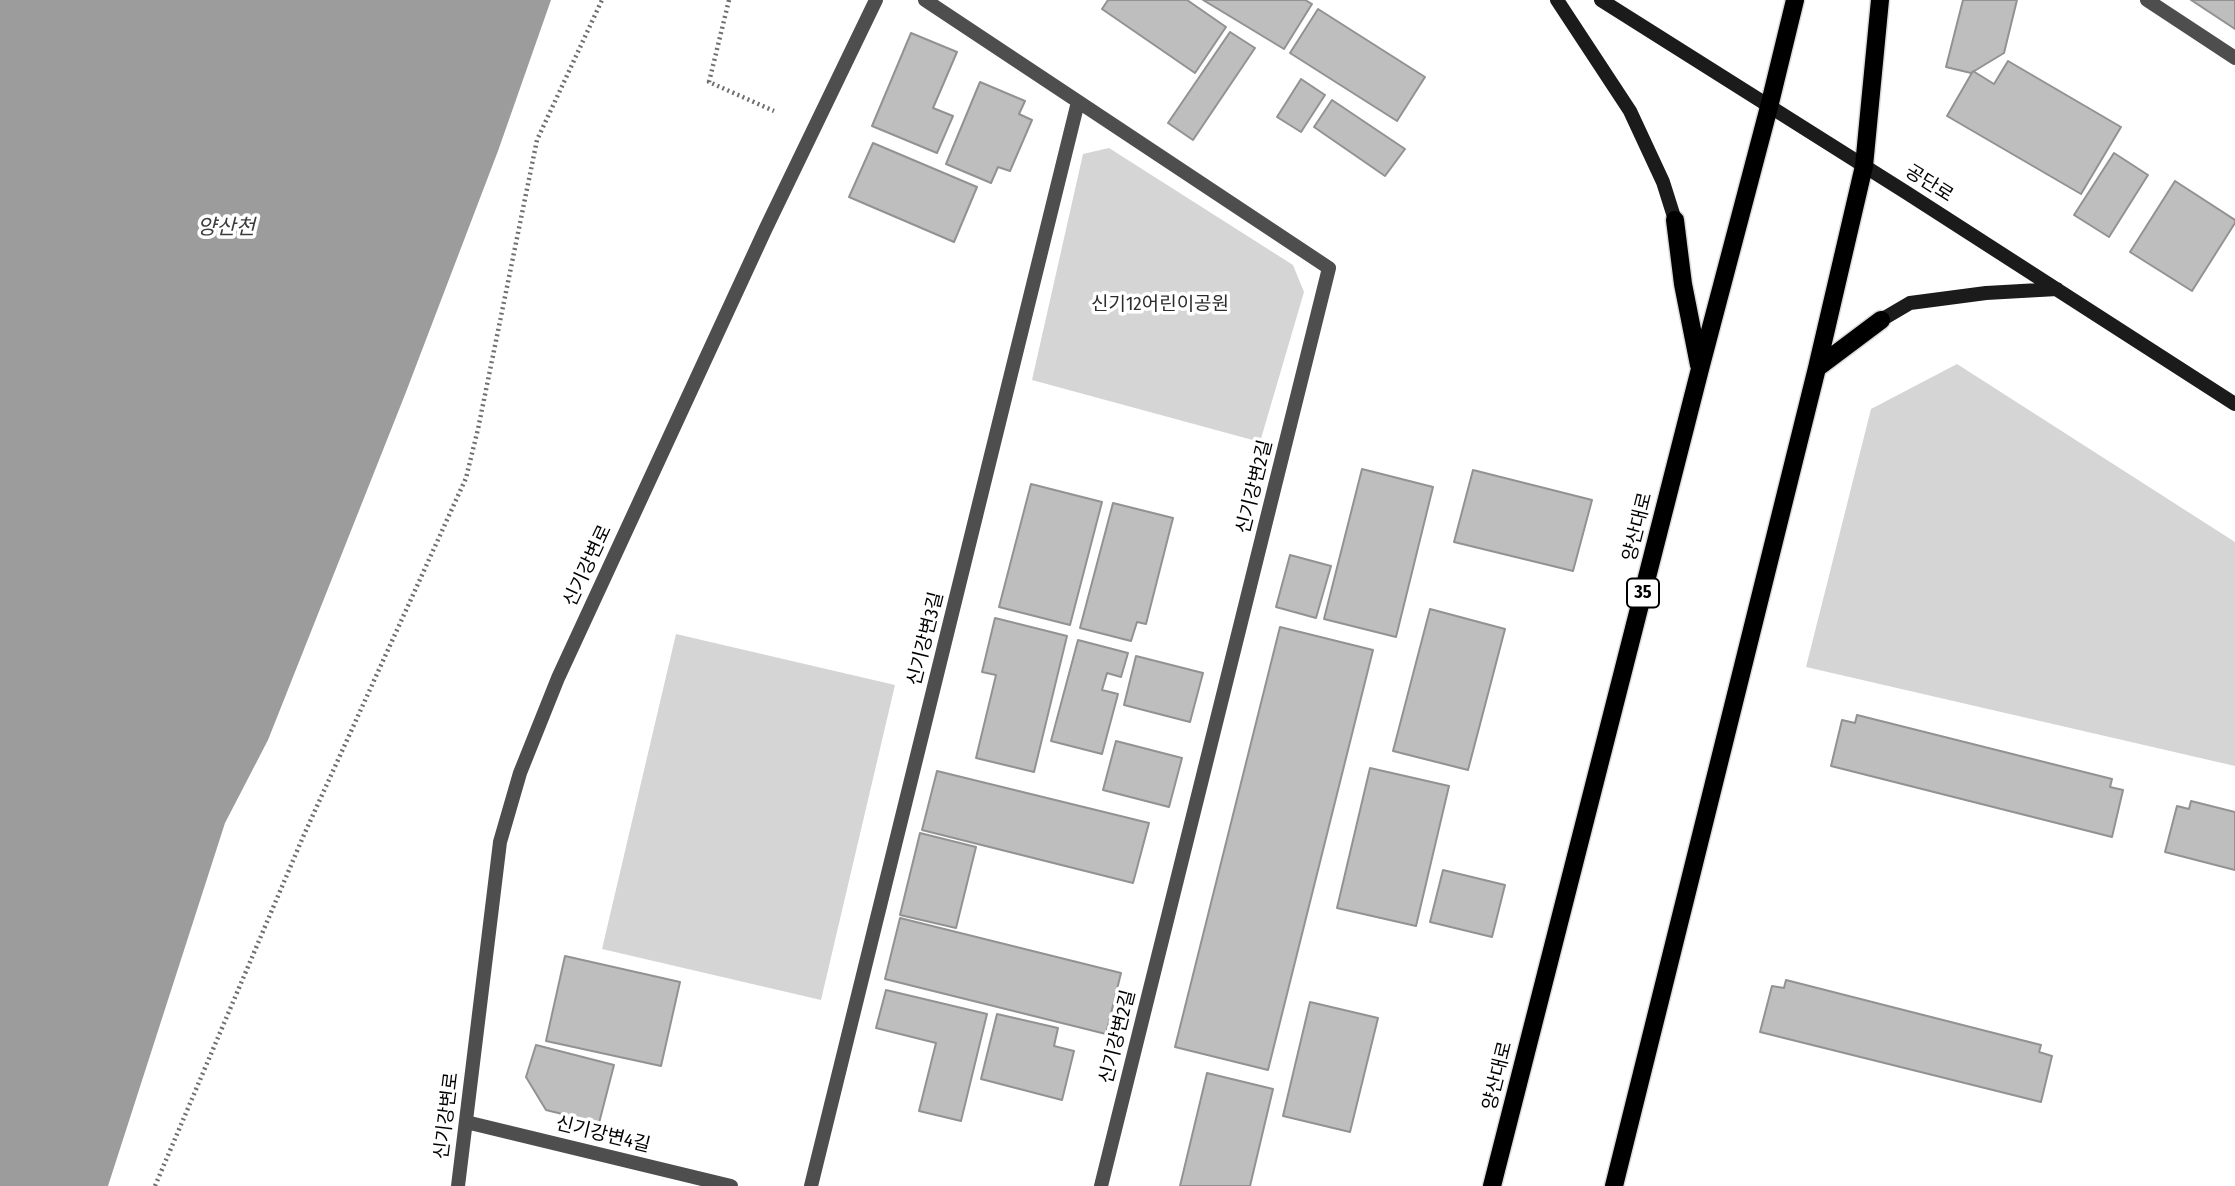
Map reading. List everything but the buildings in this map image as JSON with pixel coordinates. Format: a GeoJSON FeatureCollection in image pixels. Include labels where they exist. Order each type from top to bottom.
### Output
{"type":"FeatureCollection","features":[{"type":"Feature","properties":{"kind":"main road","name":"양산대로"},"geometry":{"type":"LineString","coordinates":[[1492,1186],[1795,0]]}},
{"type":"Feature","properties":{"kind":"main road"},"geometry":{"type":"LineString","coordinates":[[1614,1186],[1817,368],[1864,166],[1880,0]]}},
{"type":"Feature","properties":{"kind":"main road"},"geometry":{"type":"LineString","coordinates":[[1675,220],[1683,284],[1700,369]]}},
{"type":"Feature","properties":{"kind":"main road"},"geometry":{"type":"LineString","coordinates":[[1817,368],[1881,320]]}},
{"type":"Feature","properties":{"kind":"street","name":"신기강변로"},"geometry":{"type":"LineString","coordinates":[[458,1186],[500,842],[520,773],[558,678],[766,228],[876,0]]}},
{"type":"Feature","properties":{"kind":"street","name":"신기강변2길"},"geometry":{"type":"LineString","coordinates":[[925,0],[1329,268],[1101,1186]]}},
{"type":"Feature","properties":{"kind":"street"},"geometry":{"type":"LineString","coordinates":[[1557,0],[1630,111],[1663,182],[1675,220]]}},
{"type":"Feature","properties":{"kind":"street","name":"공단로"},"geometry":{"type":"LineString","coordinates":[[1601,0],[2235,404]]}},
{"type":"Feature","properties":{"kind":"street"},"geometry":{"type":"LineString","coordinates":[[2147,0],[2235,58]]}},
{"type":"Feature","properties":{"kind":"street","name":"신기강변3길"},"geometry":{"type":"LineString","coordinates":[[811,1186],[1078,102]]}},
{"type":"Feature","properties":{"kind":"street"},"geometry":{"type":"LineString","coordinates":[[1881,320],[1910,303],[1986,293],[2057,289]]}},
{"type":"Feature","properties":{"kind":"street","name":"신기강변4길"},"geometry":{"type":"LineString","coordinates":[[466,1122],[731,1186]]}},
{"type":"Feature","properties":{"kind":"path"},"geometry":{"type":"LineString","coordinates":[[155,1186],[303,837],[466,478],[537,140],[602,0]]}},
{"type":"Feature","properties":{"kind":"path"},"geometry":{"type":"LineString","coordinates":[[729,0],[709,82],[774,111]]}},
{"type":"Feature","properties":{"kind":"green space","name":"신기12어린이공원"},"geometry":{"type":"Polygon","coordinates":[[[1109,148],[1293,265],[1304,292],[1260,442],[1032,380],[1083,154],[1109,148]]]}},
{"type":"Feature","properties":{"kind":"green space"},"geometry":{"type":"Polygon","coordinates":[[[1957,364],[2235,542],[2235,766],[1806,667],[1871,409],[1957,364]]]}},
{"type":"Feature","properties":{"kind":"green space"},"geometry":{"type":"Polygon","coordinates":[[[676,634],[895,685],[821,1000],[602,949],[676,634]]]}},
{"type":"Feature","properties":{"kind":"water","name":"양산천"},"geometry":{"type":"Polygon","coordinates":[[[0,0],[551,0],[498,151],[406,392],[268,740],[225,823],[108,1186],[0,1186],[0,0]]]}}]}
